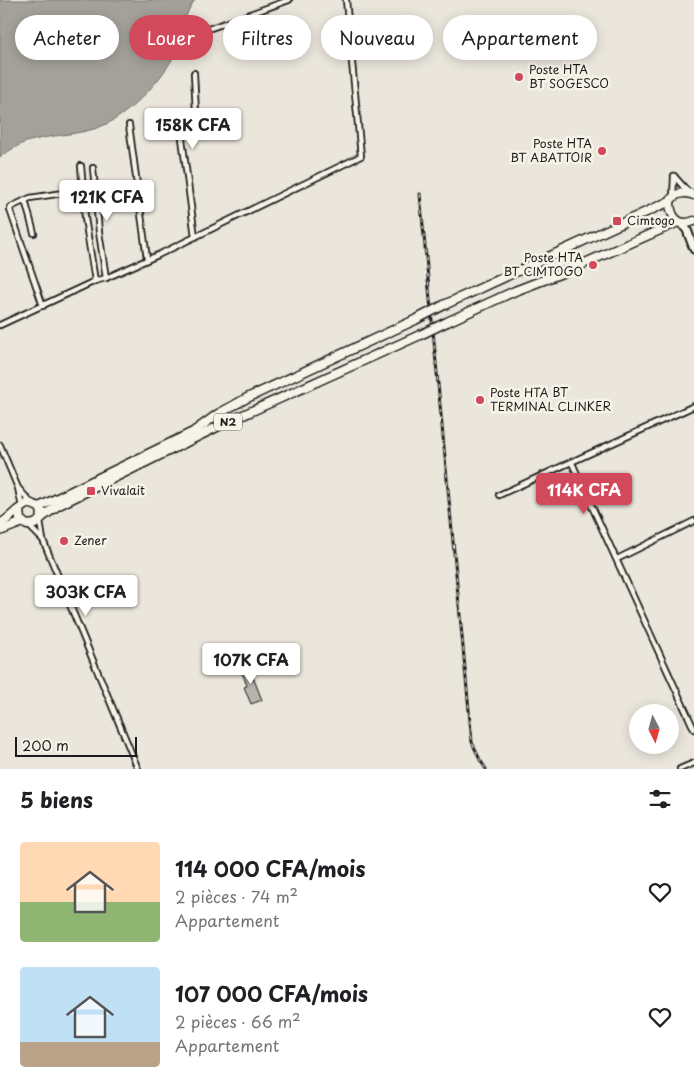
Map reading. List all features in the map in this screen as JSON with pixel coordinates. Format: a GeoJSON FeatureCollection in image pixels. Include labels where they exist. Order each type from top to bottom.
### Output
{"type":"FeatureCollection","features":[{"type":"Feature","properties":{"kind":"highway","name":"N2"},"geometry":{"type":"LineString","coordinates":[[39,507],[193,432],[218,414],[247,398],[680,194],[692,193]]}},
{"type":"Feature","properties":{"kind":"highway"},"geometry":{"type":"LineString","coordinates":[[672,199],[670,212],[680,222]]}},
{"type":"Feature","properties":{"kind":"highway","name":"N2"},"geometry":{"type":"LineString","coordinates":[[41,519],[57,506],[221,425],[515,290],[568,271],[680,222],[689,223],[694,221]]}},
{"type":"Feature","properties":{"kind":"highway"},"geometry":{"type":"LineString","coordinates":[[0,524],[11,518],[20,508],[31,503],[39,507],[42,512],[41,519],[35,524],[26,524],[0,531]]}},
{"type":"Feature","properties":{"kind":"highway"},"geometry":{"type":"LineString","coordinates":[[20,508],[19,517],[26,524]]}},
{"type":"Feature","properties":{"kind":"main road"},"geometry":{"type":"LineString","coordinates":[[680,222],[687,230],[694,249]]}},
{"type":"Feature","properties":{"kind":"street"},"geometry":{"type":"LineString","coordinates":[[213,27],[289,0]]}},
{"type":"Feature","properties":{"kind":"street"},"geometry":{"type":"LineString","coordinates":[[0,325],[195,237],[361,156],[346,0]]}},
{"type":"Feature","properties":{"kind":"street"},"geometry":{"type":"LineString","coordinates":[[194,73],[196,113],[182,119],[180,123],[195,237]]}},
{"type":"Feature","properties":{"kind":"street"},"geometry":{"type":"LineString","coordinates":[[129,125],[147,259]]}},
{"type":"Feature","properties":{"kind":"street"},"geometry":{"type":"LineString","coordinates":[[80,166],[85,218],[95,281]]}},
{"type":"Feature","properties":{"kind":"street"},"geometry":{"type":"LineString","coordinates":[[93,168],[99,232],[106,278]]}},
{"type":"Feature","properties":{"kind":"street"},"geometry":{"type":"LineString","coordinates":[[672,199],[674,176],[692,193]]}},
{"type":"Feature","properties":{"kind":"street"},"geometry":{"type":"LineString","coordinates":[[43,306],[10,214],[11,207],[25,200],[83,190]]}},
{"type":"Feature","properties":{"kind":"street"},"geometry":{"type":"LineString","coordinates":[[25,200],[34,233]]}},
{"type":"Feature","properties":{"kind":"street"},"geometry":{"type":"LineString","coordinates":[[499,495],[694,406]]}},
{"type":"Feature","properties":{"kind":"street"},"geometry":{"type":"LineString","coordinates":[[0,445],[18,488],[20,508]]}},
{"type":"Feature","properties":{"kind":"street"},"geometry":{"type":"LineString","coordinates":[[572,463],[694,729]]}},
{"type":"Feature","properties":{"kind":"street"},"geometry":{"type":"LineString","coordinates":[[18,488],[31,503]]}},
{"type":"Feature","properties":{"kind":"street"},"geometry":{"type":"LineString","coordinates":[[41,519],[42,540],[138,769]]}},
{"type":"Feature","properties":{"kind":"street"},"geometry":{"type":"LineString","coordinates":[[617,558],[694,521]]}},
{"type":"Feature","properties":{"kind":"street"},"geometry":{"type":"LineString","coordinates":[[26,524],[42,540]]}},
{"type":"Feature","properties":{"kind":"street"},"geometry":{"type":"LineString","coordinates":[[680,769],[694,763]]}},
{"type":"Feature","properties":{"kind":"shaded area"},"geometry":{"type":"Polygon","coordinates":[[[0,0],[195,0],[187,15],[129,15],[129,60],[172,60],[157,81],[124,113],[113,121],[94,129],[42,138],[25,143],[0,157],[0,0]]]}},
{"type":"Feature","properties":{"kind":"building"},"geometry":{"type":"Polygon","coordinates":[[[248,664],[262,700],[251,704],[244,687],[247,686],[240,667],[248,664]]]}},
{"type":"Feature","properties":{"kind":"railway"},"geometry":{"type":"LineString","coordinates":[[420,194],[472,742],[486,769]]}},
{"type":"Feature","properties":{"kind":"place","name":"Poste HTA BT SOGESCO"},"geometry":{"type":"Point","coordinates":[519,77]}},
{"type":"Feature","properties":{"kind":"place","name":"Poste HTA BT ABATTOIR"},"geometry":{"type":"Point","coordinates":[602,151]}},
{"type":"Feature","properties":{"kind":"place","name":"Cimtogo"},"geometry":{"type":"Point","coordinates":[617,221]}},
{"type":"Feature","properties":{"kind":"place","name":"Poste HTA BT CIMTOGO"},"geometry":{"type":"Point","coordinates":[593,265]}},
{"type":"Feature","properties":{"kind":"place","name":"Poste HTA BT TERMINAL CLINKER"},"geometry":{"type":"Point","coordinates":[480,400]}},
{"type":"Feature","properties":{"kind":"place","name":"Vivalait"},"geometry":{"type":"Point","coordinates":[91,491]}},
{"type":"Feature","properties":{"kind":"place","name":"Zener"},"geometry":{"type":"Point","coordinates":[64,541]}}]}
